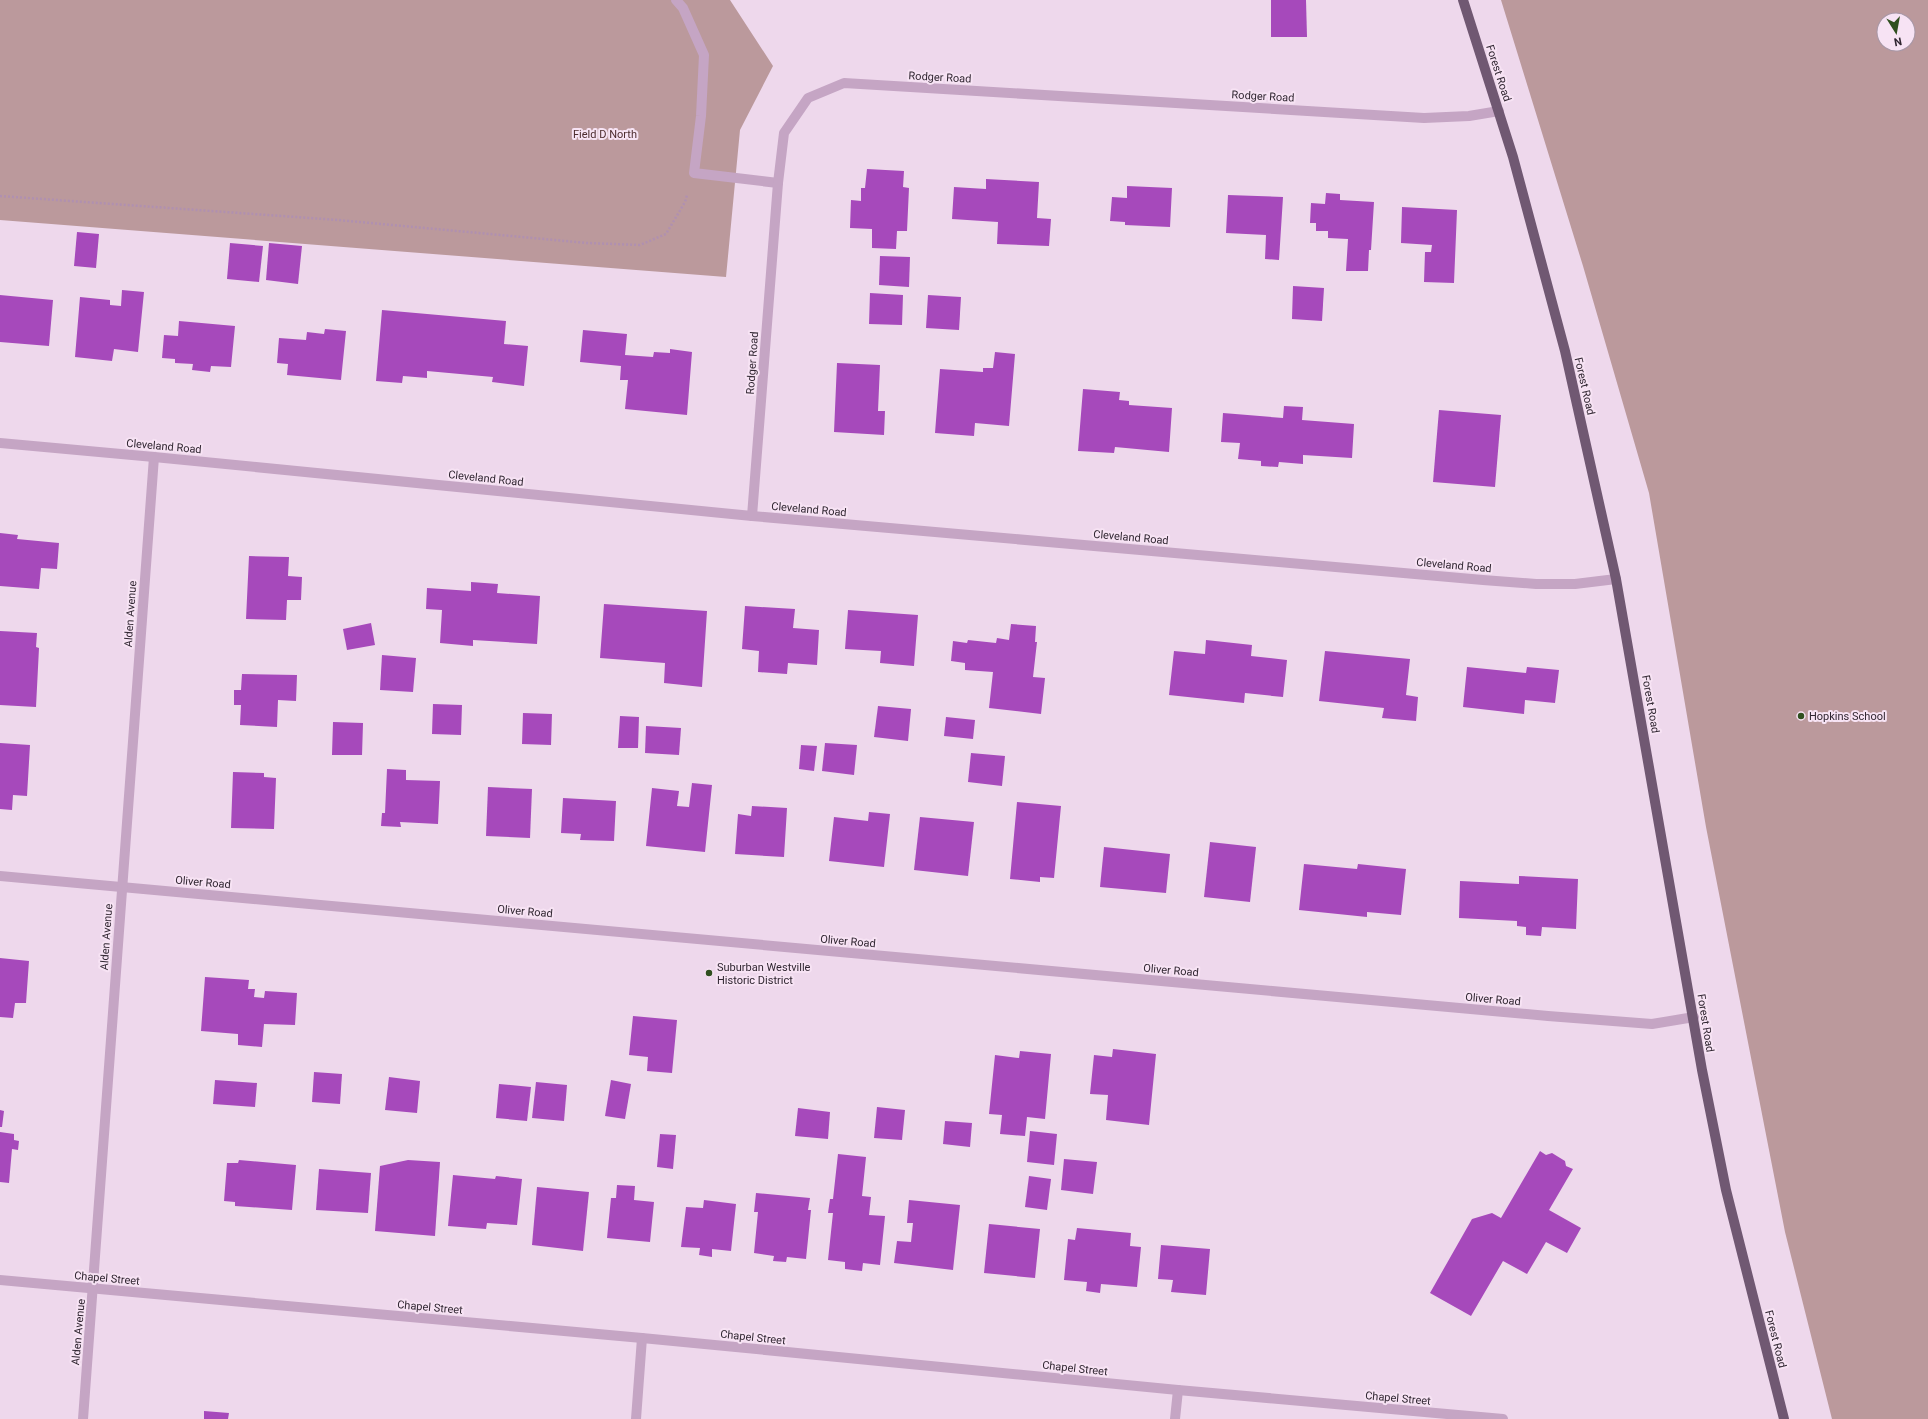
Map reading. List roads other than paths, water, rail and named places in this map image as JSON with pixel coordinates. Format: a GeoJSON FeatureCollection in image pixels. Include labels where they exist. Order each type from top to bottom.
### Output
{"type":"FeatureCollection","features":[{"type":"Feature","properties":{"kind":"main road","name":"Forest Road"},"geometry":{"type":"LineString","coordinates":[[1464,0],[1513,157],[1564,351],[1616,578],[1694,1017],[1702,1070],[1726,1190],[1784,1419]]}},
{"type":"Feature","properties":{"kind":"street"},"geometry":{"type":"LineString","coordinates":[[676,0],[683,8],[704,55],[701,116],[694,174],[778,183]]}},
{"type":"Feature","properties":{"kind":"street","name":"Rodger Road"},"geometry":{"type":"LineString","coordinates":[[752,516],[778,183],[784,133],[808,98],[844,83],[1424,118],[1469,116],[1499,111]]}},
{"type":"Feature","properties":{"kind":"street","name":"Cleveland Road"},"geometry":{"type":"LineString","coordinates":[[0,443],[752,516],[1483,580],[1536,584],[1575,584],[1616,578]]}},
{"type":"Feature","properties":{"kind":"street","name":"Alden Avenue"},"geometry":{"type":"LineString","coordinates":[[83,1419],[121,887],[154,457]]}},
{"type":"Feature","properties":{"kind":"street","name":"Oliver Road"},"geometry":{"type":"LineString","coordinates":[[0,876],[1548,1016],[1652,1024],[1694,1017]]}},
{"type":"Feature","properties":{"kind":"street","name":"Chapel Street"},"geometry":{"type":"LineString","coordinates":[[0,1280],[642,1338],[1178,1390],[1503,1419]]}},
{"type":"Feature","properties":{"kind":"street"},"geometry":{"type":"LineString","coordinates":[[636,1419],[642,1338]]}},
{"type":"Feature","properties":{"kind":"street"},"geometry":{"type":"LineString","coordinates":[[1176,1419],[1178,1390]]}},
{"type":"Feature","properties":{"kind":"place","name":"Hopkins School"},"geometry":{"type":"Point","coordinates":[1801,716]}},
{"type":"Feature","properties":{"kind":"place","name":"Suburban Westville Historic District"},"geometry":{"type":"Point","coordinates":[709,973]}},
{"type":"Feature","properties":{"kind":"park label","name":"Field D North"},"geometry":{"type":"Point","coordinates":[605,134]}}]}
